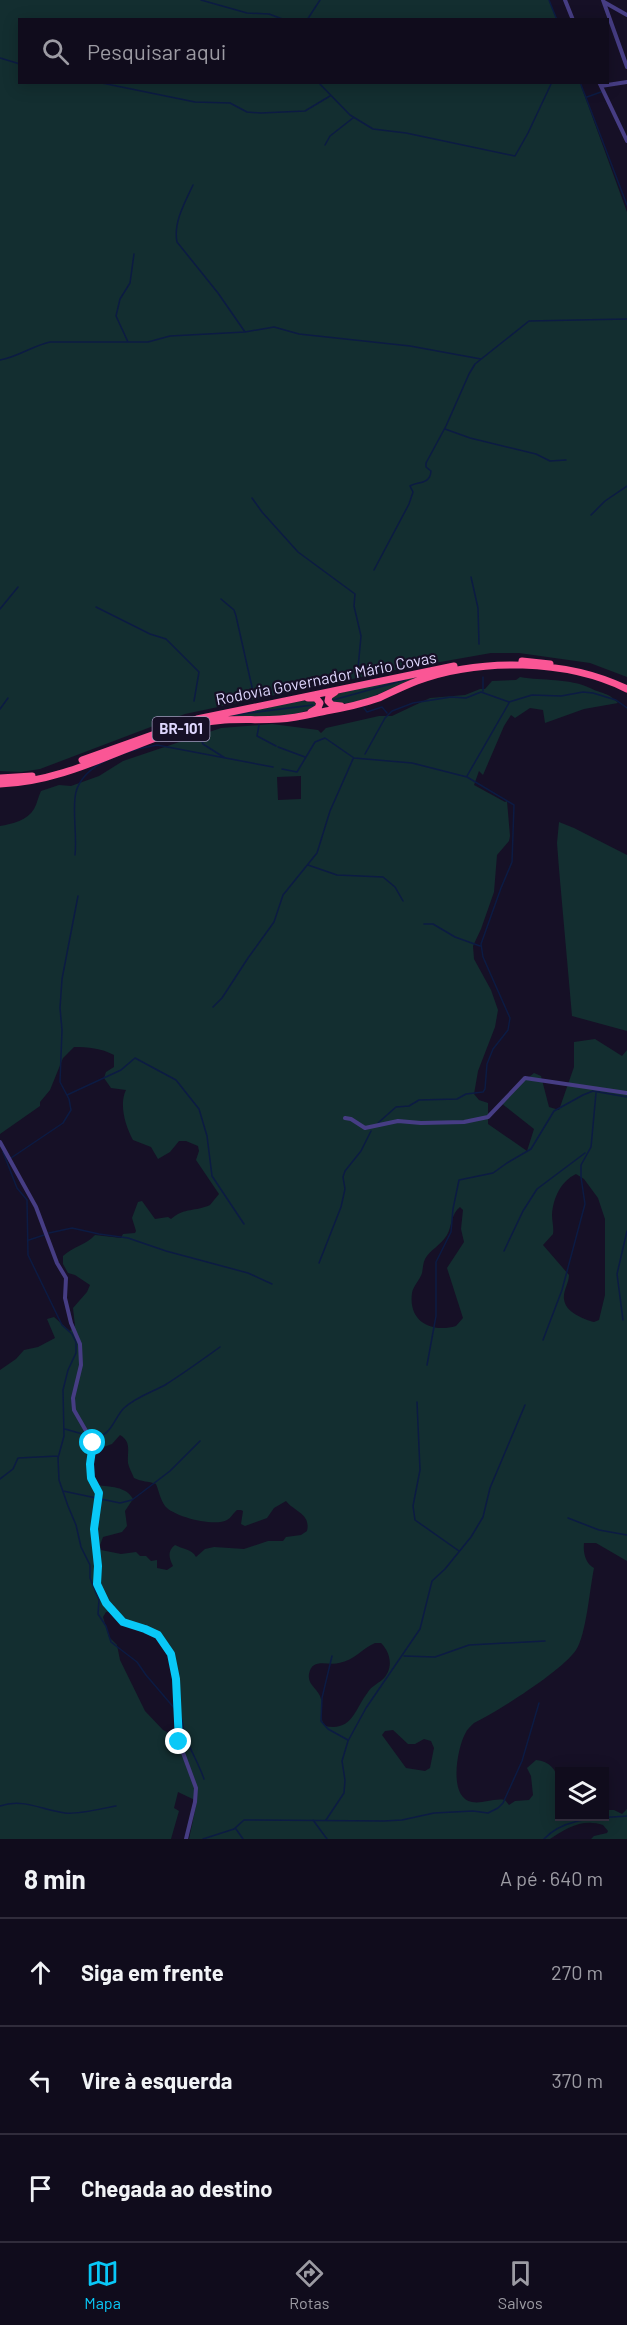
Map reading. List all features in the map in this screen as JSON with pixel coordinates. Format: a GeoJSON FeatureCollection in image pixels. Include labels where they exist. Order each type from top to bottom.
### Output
{"type":"FeatureCollection","features":[{"type":"Feature","properties":{"kind":"highway","name":"Rodovia Governador Mário Covas"},"geometry":{"type":"LineString","coordinates":[[0,778],[24,777],[54,770],[197,718],[478,661],[503,660],[579,668],[606,675],[627,687]]}},
{"type":"Feature","properties":{"kind":"highway","name":"Rodovia Governador Mário Covas"},"geometry":{"type":"LineString","coordinates":[[0,784],[41,779],[128,750],[184,728],[211,721],[279,719],[367,702],[428,677],[490,665],[516,665],[579,673],[627,687]]}},
{"type":"Feature","properties":{"kind":"highway"},"geometry":{"type":"LineString","coordinates":[[363,684],[331,694],[328,701],[338,706],[367,702]]}},
{"type":"Feature","properties":{"kind":"highway"},"geometry":{"type":"LineString","coordinates":[[275,703],[314,698],[320,703],[315,710],[279,719]]}},
{"type":"Feature","properties":{"kind":"street"},"geometry":{"type":"LineString","coordinates":[[565,0],[572,18]]}},
{"type":"Feature","properties":{"kind":"street"},"geometry":{"type":"LineString","coordinates":[[603,1],[627,15]]}},
{"type":"Feature","properties":{"kind":"street"},"geometry":{"type":"LineString","coordinates":[[603,1],[627,67]]}},
{"type":"Feature","properties":{"kind":"street"},"geometry":{"type":"LineString","coordinates":[[609,83],[627,82]]}},
{"type":"Feature","properties":{"kind":"street"},"geometry":{"type":"LineString","coordinates":[[600,84],[627,141]]}},
{"type":"Feature","properties":{"kind":"street"},"geometry":{"type":"LineString","coordinates":[[345,1118],[365,1128],[398,1121],[442,1123],[481,1119],[488,1117],[525,1078],[627,1093]]}},
{"type":"Feature","properties":{"kind":"street"},"geometry":{"type":"LineString","coordinates":[[0,1142],[36,1207],[57,1263],[66,1278],[65,1298],[80,1344],[81,1365],[73,1398],[74,1410],[93,1443],[91,1478],[99,1493],[94,1529],[98,1566],[97,1584],[106,1603],[123,1622],[158,1635],[171,1654],[176,1679],[179,1742],[196,1788],[186,1839]]}},
{"type":"Feature","properties":{"kind":"green space"},"geometry":{"type":"Polygon","coordinates":[[[0,0],[549,0],[557,18],[18,18],[18,84],[580,84],[627,212],[627,677],[590,663],[519,653],[491,653],[395,670],[185,714],[40,769],[21,772],[0,771],[0,0]]]}},
{"type":"Feature","properties":{"kind":"green space"},"geometry":{"type":"Polygon","coordinates":[[[418,677],[364,699],[353,702],[332,702],[331,698],[336,694],[385,682],[418,677]]]}},
{"type":"Feature","properties":{"kind":"green space"},"geometry":{"type":"Polygon","coordinates":[[[520,677],[565,681],[608,695],[618,703],[584,709],[545,723],[543,710],[530,708],[515,718],[511,715],[483,775],[479,771],[474,785],[507,801],[510,836],[509,841],[497,855],[494,892],[473,946],[474,959],[491,990],[498,1010],[495,1027],[478,1071],[474,1094],[479,1100],[488,1103],[488,1124],[527,1151],[534,1129],[501,1103],[501,1100],[534,1073],[541,1076],[549,1107],[559,1110],[574,1067],[574,1042],[595,1039],[622,1056],[627,1050],[627,1561],[596,1543],[584,1543],[585,1557],[594,1568],[585,1623],[576,1650],[558,1669],[469,1728],[459,1750],[457,1783],[464,1799],[472,1802],[505,1800],[509,1805],[515,1801],[529,1800],[533,1795],[531,1776],[527,1768],[536,1760],[545,1762],[555,1772],[555,1821],[609,1821],[609,1810],[622,1814],[627,1809],[627,1839],[591,1839],[608,1831],[603,1825],[582,1823],[550,1839],[189,1839],[197,1801],[178,1792],[174,1808],[179,1811],[171,1839],[0,1839],[0,1370],[24,1350],[38,1347],[55,1338],[47,1319],[54,1317],[70,1331],[75,1326],[73,1308],[90,1285],[68,1273],[63,1264],[63,1256],[95,1235],[121,1238],[123,1234],[135,1233],[132,1218],[138,1202],[142,1201],[155,1219],[168,1217],[171,1219],[186,1211],[210,1205],[219,1194],[196,1160],[198,1146],[179,1141],[170,1152],[158,1159],[151,1147],[133,1140],[124,1115],[123,1102],[126,1090],[111,1088],[104,1078],[106,1072],[114,1067],[114,1055],[99,1049],[74,1047],[63,1058],[50,1090],[40,1102],[40,1106],[0,1134],[0,826],[14,823],[28,816],[35,807],[41,791],[59,785],[71,786],[99,776],[123,761],[221,728],[272,724],[318,730],[321,733],[326,728],[379,716],[392,716],[430,698],[465,695],[485,689],[492,681],[516,680],[520,677]],[[301,776],[277,777],[278,800],[301,799],[301,776]],[[576,1174],[559,1191],[554,1202],[553,1234],[543,1245],[569,1275],[564,1296],[565,1304],[580,1317],[594,1322],[599,1320],[605,1295],[605,1219],[598,1198],[584,1179],[576,1174]],[[460,1207],[455,1213],[447,1235],[425,1259],[421,1276],[412,1293],[412,1303],[418,1318],[438,1328],[456,1326],[463,1318],[447,1268],[464,1242],[461,1229],[463,1210],[460,1207]],[[120,1435],[112,1444],[95,1450],[92,1454],[90,1475],[97,1485],[122,1489],[133,1499],[125,1511],[127,1526],[122,1532],[103,1537],[101,1550],[121,1554],[136,1552],[151,1561],[157,1560],[157,1568],[167,1570],[173,1566],[170,1555],[175,1545],[196,1557],[205,1549],[214,1547],[244,1549],[268,1541],[283,1541],[286,1537],[301,1535],[307,1531],[307,1521],[286,1501],[274,1508],[267,1518],[245,1526],[241,1524],[243,1511],[241,1510],[237,1510],[221,1522],[204,1522],[177,1514],[165,1506],[156,1484],[134,1478],[128,1463],[128,1444],[124,1438],[120,1435]],[[112,1611],[106,1612],[103,1617],[109,1637],[117,1645],[120,1660],[145,1711],[163,1730],[179,1738],[181,1736],[177,1717],[176,1672],[172,1650],[157,1634],[131,1624],[112,1611]],[[375,1643],[345,1662],[321,1663],[311,1669],[309,1678],[321,1699],[321,1716],[325,1726],[341,1726],[352,1718],[369,1690],[386,1676],[390,1666],[389,1656],[381,1643],[375,1643]],[[393,1730],[385,1731],[382,1735],[406,1768],[425,1771],[430,1768],[434,1748],[431,1741],[424,1739],[415,1744],[408,1744],[393,1730]]]}},
{"type":"Feature","properties":{"kind":"green space"},"geometry":{"type":"Polygon","coordinates":[[[302,701],[315,702],[316,706],[306,711],[282,716],[219,716],[302,701]]]}},
{"type":"Feature","properties":{"kind":"green space"},"geometry":{"type":"Polygon","coordinates":[[[559,822],[627,855],[627,1031],[572,1016],[557,843],[559,822]]]}},
{"type":"Feature","properties":{"kind":"waterway"},"geometry":{"type":"LineString","coordinates":[[201,0],[247,13],[269,14],[280,18]]}},
{"type":"Feature","properties":{"kind":"waterway"},"geometry":{"type":"LineString","coordinates":[[308,18],[320,0]]}},
{"type":"Feature","properties":{"kind":"waterway"},"geometry":{"type":"LineString","coordinates":[[549,0],[556,18]]}},
{"type":"Feature","properties":{"kind":"waterway"},"geometry":{"type":"LineString","coordinates":[[0,58],[18,63]]}},
{"type":"Feature","properties":{"kind":"waterway"},"geometry":{"type":"LineString","coordinates":[[107,84],[195,102],[230,103],[247,112],[261,113],[305,111],[330,96]]}},
{"type":"Feature","properties":{"kind":"waterway"},"geometry":{"type":"LineString","coordinates":[[320,84],[350,115],[373,129],[406,133],[515,156],[551,84]]}},
{"type":"Feature","properties":{"kind":"waterway"},"geometry":{"type":"LineString","coordinates":[[581,84],[627,205]]}},
{"type":"Feature","properties":{"kind":"waterway"},"geometry":{"type":"LineString","coordinates":[[587,97],[601,92]]}},
{"type":"Feature","properties":{"kind":"waterway"},"geometry":{"type":"LineString","coordinates":[[325,145],[330,136],[353,118]]}},
{"type":"Feature","properties":{"kind":"waterway"},"geometry":{"type":"LineString","coordinates":[[193,185],[178,220],[177,242],[218,293],[245,332]]}},
{"type":"Feature","properties":{"kind":"waterway"},"geometry":{"type":"LineString","coordinates":[[128,342],[116,316],[120,299],[130,283],[134,254]]}},
{"type":"Feature","properties":{"kind":"waterway"},"geometry":{"type":"LineString","coordinates":[[374,570],[409,504],[413,492],[410,486],[426,481],[430,475],[431,471],[426,467],[426,463],[475,364],[529,321],[627,319]]}},
{"type":"Feature","properties":{"kind":"waterway"},"geometry":{"type":"LineString","coordinates":[[0,360],[50,342],[148,342],[170,336],[245,332],[274,327],[299,334],[410,346],[481,359]]}},
{"type":"Feature","properties":{"kind":"waterway"},"geometry":{"type":"LineString","coordinates":[[445,429],[470,438],[536,454],[550,461],[566,460]]}},
{"type":"Feature","properties":{"kind":"waterway"},"geometry":{"type":"LineString","coordinates":[[591,515],[605,501],[627,486]]}},
{"type":"Feature","properties":{"kind":"waterway"},"geometry":{"type":"LineString","coordinates":[[252,498],[298,552],[355,594],[354,606],[361,636],[357,679]]}},
{"type":"Feature","properties":{"kind":"waterway"},"geometry":{"type":"LineString","coordinates":[[471,577],[478,608],[479,644]]}},
{"type":"Feature","properties":{"kind":"waterway"},"geometry":{"type":"LineString","coordinates":[[0,609],[18,587]]}},
{"type":"Feature","properties":{"kind":"waterway"},"geometry":{"type":"LineString","coordinates":[[221,599],[234,610],[254,696]]}},
{"type":"Feature","properties":{"kind":"waterway"},"geometry":{"type":"LineString","coordinates":[[96,607],[150,634],[166,639],[199,672],[194,701]]}},
{"type":"Feature","properties":{"kind":"waterway"},"geometry":{"type":"LineString","coordinates":[[483,677],[483,691]]}},
{"type":"Feature","properties":{"kind":"waterway"},"geometry":{"type":"LineString","coordinates":[[333,700],[405,680]]}},
{"type":"Feature","properties":{"kind":"waterway"},"geometry":{"type":"LineString","coordinates":[[365,754],[385,718],[392,711],[413,703],[451,697],[466,698],[481,692],[509,702],[532,695],[561,696],[583,692],[616,700],[627,708]]}},
{"type":"Feature","properties":{"kind":"waterway"},"geometry":{"type":"LineString","coordinates":[[0,709],[8,698]]}},
{"type":"Feature","properties":{"kind":"waterway"},"geometry":{"type":"LineString","coordinates":[[467,776],[509,703]]}},
{"type":"Feature","properties":{"kind":"waterway"},"geometry":{"type":"LineString","coordinates":[[233,715],[313,705]]}},
{"type":"Feature","properties":{"kind":"waterway"},"geometry":{"type":"LineString","coordinates":[[364,708],[367,712],[382,707],[387,713]]}},
{"type":"Feature","properties":{"kind":"waterway"},"geometry":{"type":"LineString","coordinates":[[259,725],[257,736],[276,746]]}},
{"type":"Feature","properties":{"kind":"waterway"},"geometry":{"type":"LineString","coordinates":[[199,733],[203,744],[225,758]]}},
{"type":"Feature","properties":{"kind":"waterway"},"geometry":{"type":"LineString","coordinates":[[282,769],[297,772],[315,742],[325,738],[354,758],[412,763],[467,777],[514,805],[512,862],[481,944],[483,957],[510,1018],[508,1030],[493,1049],[487,1064],[485,1089],[483,1092],[466,1094],[457,1099],[419,1100],[409,1106],[396,1107],[378,1123]]}},
{"type":"Feature","properties":{"kind":"waterway"},"geometry":{"type":"LineString","coordinates":[[75,855],[75,798],[78,786],[95,767],[107,760],[133,750],[157,745],[273,767]]}},
{"type":"Feature","properties":{"kind":"waterway"},"geometry":{"type":"LineString","coordinates":[[278,747],[305,757]]}},
{"type":"Feature","properties":{"kind":"waterway"},"geometry":{"type":"LineString","coordinates":[[213,1007],[222,998],[274,922],[283,895],[317,853],[330,811],[353,759]]}},
{"type":"Feature","properties":{"kind":"waterway"},"geometry":{"type":"LineString","coordinates":[[308,865],[337,875],[383,877],[395,887],[403,901]]}},
{"type":"Feature","properties":{"kind":"waterway"},"geometry":{"type":"LineString","coordinates":[[11,1158],[63,1123],[71,1110],[69,1099],[60,1082],[62,1030],[60,1008],[62,979],[78,896]]}},
{"type":"Feature","properties":{"kind":"waterway"},"geometry":{"type":"LineString","coordinates":[[424,924],[433,924],[455,937],[480,946]]}},
{"type":"Feature","properties":{"kind":"waterway"},"geometry":{"type":"LineString","coordinates":[[67,1095],[121,1070],[135,1058],[176,1080],[199,1109],[207,1136],[212,1176],[244,1224]]}},
{"type":"Feature","properties":{"kind":"waterway"},"geometry":{"type":"LineString","coordinates":[[427,1365],[436,1316],[436,1262],[451,1232],[459,1180],[493,1173],[531,1149],[554,1111],[583,1095],[593,1091],[627,1097]]}},
{"type":"Feature","properties":{"kind":"waterway"},"geometry":{"type":"LineString","coordinates":[[543,1340],[562,1290],[585,1204],[581,1165],[591,1147],[596,1093]]}},
{"type":"Feature","properties":{"kind":"waterway"},"geometry":{"type":"LineString","coordinates":[[319,1263],[341,1207],[345,1189],[343,1177],[345,1171],[361,1151],[371,1131]]}},
{"type":"Feature","properties":{"kind":"waterway"},"geometry":{"type":"LineString","coordinates":[[3,1152],[17,1188],[27,1200],[28,1255],[62,1325],[72,1334],[76,1342],[76,1353],[68,1370],[63,1390],[64,1436],[58,1458],[59,1480],[76,1525],[81,1547],[90,1565],[90,1578],[99,1600],[98,1614],[106,1626],[111,1642],[137,1662],[175,1709]]}},
{"type":"Feature","properties":{"kind":"waterway"},"geometry":{"type":"LineString","coordinates":[[504,1251],[523,1211],[537,1189],[585,1153]]}},
{"type":"Feature","properties":{"kind":"waterway"},"geometry":{"type":"LineString","coordinates":[[49,1233],[72,1228],[128,1238],[166,1251],[248,1273],[272,1284]]}},
{"type":"Feature","properties":{"kind":"waterway"},"geometry":{"type":"LineString","coordinates":[[623,1320],[617,1274],[627,1231]]}},
{"type":"Feature","properties":{"kind":"waterway"},"geometry":{"type":"LineString","coordinates":[[29,1240],[44,1235]]}},
{"type":"Feature","properties":{"kind":"waterway"},"geometry":{"type":"LineString","coordinates":[[91,1436],[103,1435],[129,1404],[165,1385],[220,1347]]}},
{"type":"Feature","properties":{"kind":"waterway"},"geometry":{"type":"LineString","coordinates":[[417,1402],[420,1470],[413,1506],[415,1520],[459,1551]]}},
{"type":"Feature","properties":{"kind":"waterway"},"geometry":{"type":"LineString","coordinates":[[326,1820],[344,1793],[345,1780],[342,1761],[348,1741],[366,1708],[420,1629],[432,1581],[471,1537],[483,1517],[490,1488],[525,1405]]}},
{"type":"Feature","properties":{"kind":"waterway"},"geometry":{"type":"LineString","coordinates":[[65,1429],[86,1435]]}},
{"type":"Feature","properties":{"kind":"waterway"},"geometry":{"type":"LineString","coordinates":[[63,1491],[120,1503],[132,1500],[170,1471],[200,1441]]}},
{"type":"Feature","properties":{"kind":"waterway"},"geometry":{"type":"LineString","coordinates":[[0,1479],[13,1469],[18,1458],[58,1456]]}},
{"type":"Feature","properties":{"kind":"waterway"},"geometry":{"type":"LineString","coordinates":[[568,1518],[599,1530],[627,1535]]}},
{"type":"Feature","properties":{"kind":"waterway"},"geometry":{"type":"LineString","coordinates":[[404,1656],[435,1657],[469,1645],[545,1641]]}},
{"type":"Feature","properties":{"kind":"waterway"},"geometry":{"type":"LineString","coordinates":[[332,1656],[322,1698],[321,1721],[328,1729],[348,1740]]}},
{"type":"Feature","properties":{"kind":"waterway"},"geometry":{"type":"LineString","coordinates":[[203,1839],[234,1829],[244,1820],[384,1821],[402,1820],[434,1813],[473,1811],[488,1813],[503,1803],[522,1761],[539,1703]]}},
{"type":"Feature","properties":{"kind":"waterway"},"geometry":{"type":"LineString","coordinates":[[178,1712],[187,1741],[204,1779]]}},
{"type":"Feature","properties":{"kind":"waterway"},"geometry":{"type":"LineString","coordinates":[[0,1806],[17,1803],[70,1813],[116,1806]]}},
{"type":"Feature","properties":{"kind":"waterway"},"geometry":{"type":"LineString","coordinates":[[544,1839],[561,1826],[582,1820],[627,1816]]}},
{"type":"Feature","properties":{"kind":"waterway"},"geometry":{"type":"LineString","coordinates":[[313,1820],[327,1839]]}},
{"type":"Feature","properties":{"kind":"waterway"},"geometry":{"type":"LineString","coordinates":[[236,1829],[243,1839]]}},
{"type":"Feature","properties":{"kind":"route"},"geometry":{"type":"LineString","coordinates":[[93,1443],[91,1478],[99,1493],[94,1529],[98,1566],[97,1584],[106,1603],[123,1622],[158,1635],[171,1654],[176,1679],[179,1742]]}}]}
